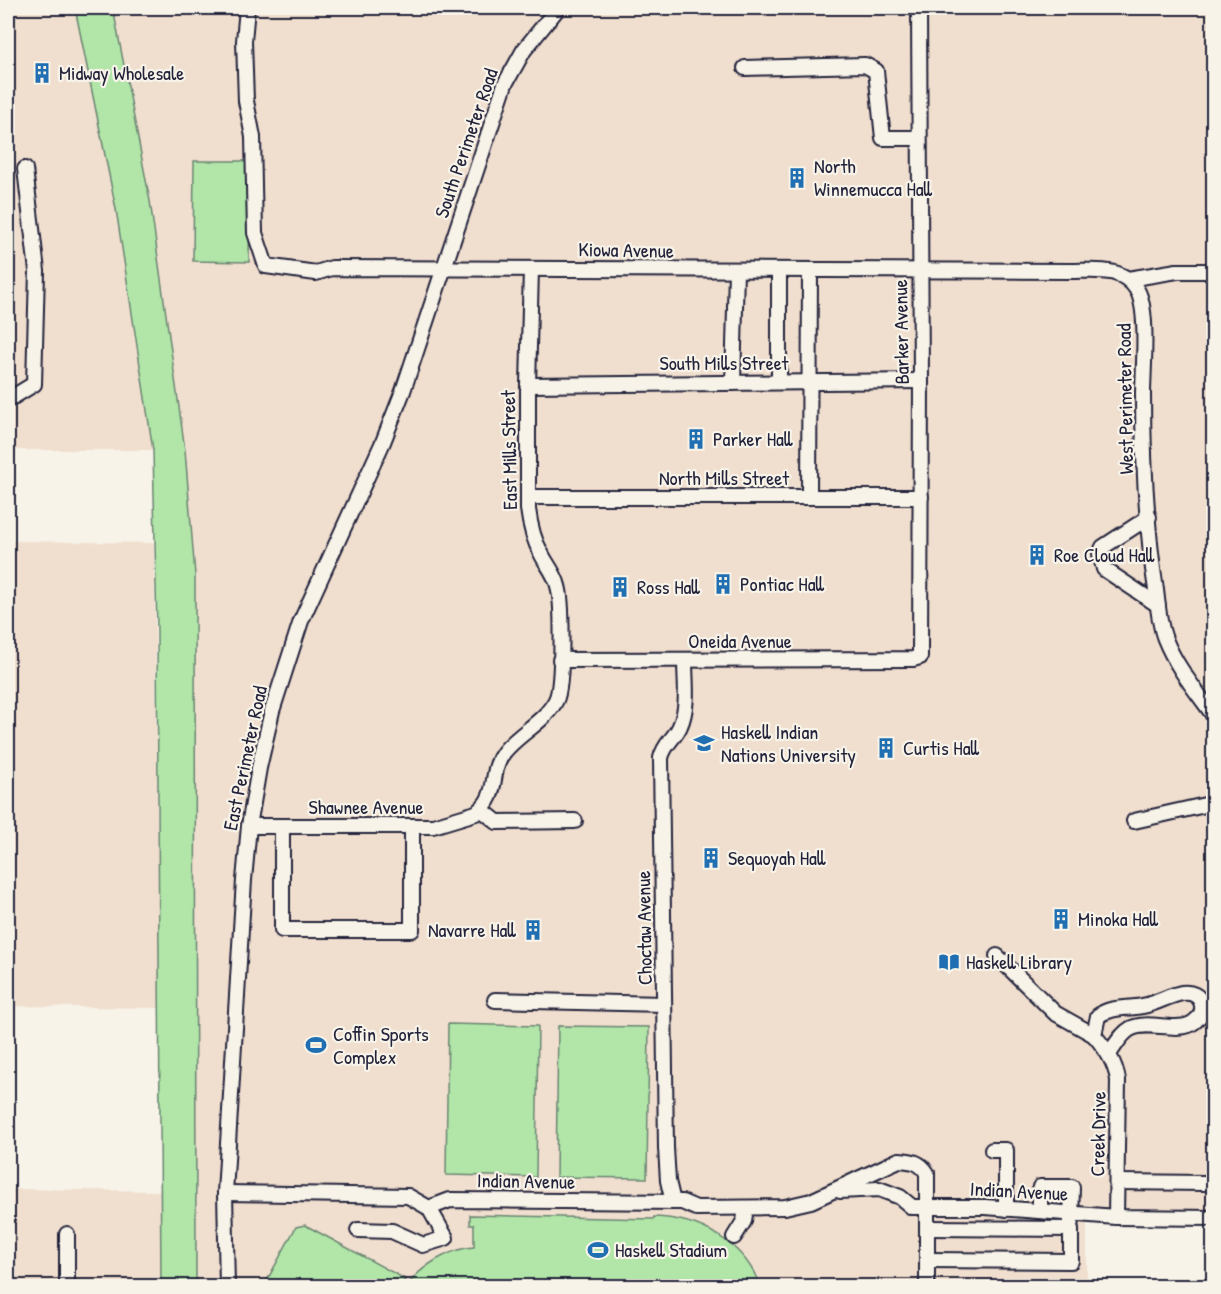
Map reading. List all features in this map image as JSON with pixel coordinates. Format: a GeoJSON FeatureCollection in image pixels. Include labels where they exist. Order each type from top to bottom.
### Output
{"type":"FeatureCollection","features":[{"type":"Feature","properties":{"kind":"street","name":"Kiowa Avenue"},"geometry":{"type":"LineString","coordinates":[[247,8],[244,41],[246,101],[253,136],[255,233],[266,266],[316,273],[332,268],[920,271]]}},
{"type":"Feature","properties":{"kind":"street","name":"South Perimeter Road"},"geometry":{"type":"LineString","coordinates":[[445,268],[510,72],[524,50],[558,8]]}},
{"type":"Feature","properties":{"kind":"street","name":"Barker Avenue"},"geometry":{"type":"LineString","coordinates":[[919,8],[920,657]]}},
{"type":"Feature","properties":{"kind":"street"},"geometry":{"type":"LineString","coordinates":[[745,68],[865,65],[876,71],[883,138],[919,138]]}},
{"type":"Feature","properties":{"kind":"street"},"geometry":{"type":"LineString","coordinates":[[8,400],[34,384],[38,271],[25,169]]}},
{"type":"Feature","properties":{"kind":"street","name":"East Perimeter Road"},"geometry":{"type":"LineString","coordinates":[[227,1287],[225,1193],[244,880],[249,826],[259,768],[272,711],[301,621],[391,422],[422,340],[445,268]]}},
{"type":"Feature","properties":{"kind":"street","name":"East Mills Street"},"geometry":{"type":"LineString","coordinates":[[531,269],[528,497],[531,528],[537,546],[558,585],[560,660]]}},
{"type":"Feature","properties":{"kind":"street"},"geometry":{"type":"LineString","coordinates":[[733,383],[736,271]]}},
{"type":"Feature","properties":{"kind":"street"},"geometry":{"type":"LineString","coordinates":[[779,271],[779,382]]}},
{"type":"Feature","properties":{"kind":"street"},"geometry":{"type":"LineString","coordinates":[[809,497],[810,271]]}},
{"type":"Feature","properties":{"kind":"street"},"geometry":{"type":"LineString","coordinates":[[920,271],[1110,272],[1128,279],[1177,271],[1214,271]]}},
{"type":"Feature","properties":{"kind":"street","name":"West Perimeter Road"},"geometry":{"type":"LineString","coordinates":[[1128,279],[1136,288],[1141,300],[1144,331],[1144,443],[1151,562],[1161,627],[1170,651],[1214,716]]}},
{"type":"Feature","properties":{"kind":"street","name":"South Mills Street"},"geometry":{"type":"LineString","coordinates":[[528,385],[921,381]]}},
{"type":"Feature","properties":{"kind":"street","name":"North Mills Street"},"geometry":{"type":"LineString","coordinates":[[528,497],[921,497]]}},
{"type":"Feature","properties":{"kind":"street"},"geometry":{"type":"LineString","coordinates":[[1149,517],[1103,547],[1100,555],[1104,569],[1158,605]]}},
{"type":"Feature","properties":{"kind":"street","name":"Oneida Avenue"},"geometry":{"type":"LineString","coordinates":[[560,660],[686,661],[913,659],[920,657]]}},
{"type":"Feature","properties":{"kind":"street"},"geometry":{"type":"LineString","coordinates":[[560,660],[560,681],[556,699],[549,710],[503,753],[495,770],[492,794],[481,809],[497,822],[575,821]]}},
{"type":"Feature","properties":{"kind":"street","name":"Choctaw Avenue"},"geometry":{"type":"LineString","coordinates":[[673,1202],[668,1180],[666,1148],[661,758],[665,746],[679,729],[684,717],[686,661]]}},
{"type":"Feature","properties":{"kind":"street"},"geometry":{"type":"LineString","coordinates":[[1134,821],[1214,803]]}},
{"type":"Feature","properties":{"kind":"street","name":"Shawnee Avenue"},"geometry":{"type":"LineString","coordinates":[[249,826],[433,826],[471,815],[481,809]]}},
{"type":"Feature","properties":{"kind":"street"},"geometry":{"type":"LineString","coordinates":[[282,826],[282,930],[412,930],[412,826]]}},
{"type":"Feature","properties":{"kind":"street"},"geometry":{"type":"LineString","coordinates":[[997,956],[1055,1013],[1094,1035],[1098,1016],[1106,1010],[1145,1006],[1189,992],[1196,994],[1201,1000],[1200,1015],[1194,1023],[1185,1026],[1138,1026],[1130,1029],[1109,1054]]}},
{"type":"Feature","properties":{"kind":"street"},"geometry":{"type":"LineString","coordinates":[[495,1000],[664,1004]]}},
{"type":"Feature","properties":{"kind":"street","name":"Creek Drive"},"geometry":{"type":"LineString","coordinates":[[1094,1035],[1109,1054],[1116,1067],[1119,1080],[1116,1217]]}},
{"type":"Feature","properties":{"kind":"street"},"geometry":{"type":"LineString","coordinates":[[992,1150],[1006,1150],[1006,1209]]}},
{"type":"Feature","properties":{"kind":"street","name":"Indian Avenue"},"geometry":{"type":"LineString","coordinates":[[429,1208],[450,1200],[682,1202],[696,1208],[785,1207],[811,1201],[899,1160],[914,1161],[927,1173],[927,1207]]}},
{"type":"Feature","properties":{"kind":"street"},"geometry":{"type":"LineString","coordinates":[[1117,1182],[1205,1183]]}},
{"type":"Feature","properties":{"kind":"street"},"geometry":{"type":"LineString","coordinates":[[927,1260],[1071,1261],[1072,1187],[1040,1187],[1040,1211]]}},
{"type":"Feature","properties":{"kind":"street","name":"Indian Avenue"},"geometry":{"type":"LineString","coordinates":[[828,1193],[879,1189],[900,1197],[912,1207],[1006,1209],[1116,1217],[1214,1218]]}},
{"type":"Feature","properties":{"kind":"street"},"geometry":{"type":"LineString","coordinates":[[225,1193],[408,1196],[429,1208],[446,1238],[423,1245],[392,1231],[358,1230]]}},
{"type":"Feature","properties":{"kind":"street"},"geometry":{"type":"LineString","coordinates":[[927,1207],[927,1287]]}},
{"type":"Feature","properties":{"kind":"street"},"geometry":{"type":"LineString","coordinates":[[734,1237],[744,1221],[746,1208]]}},
{"type":"Feature","properties":{"kind":"street"},"geometry":{"type":"LineString","coordinates":[[927,1228],[1071,1229]]}},
{"type":"Feature","properties":{"kind":"street"},"geometry":{"type":"LineString","coordinates":[[67,1287],[68,1234]]}},
{"type":"Feature","properties":{"kind":"shaded area","name":"Haskell Indian Nations University"},"geometry":{"type":"Polygon","coordinates":[[[8,8],[1213,8],[1213,1210],[1087,1208],[1087,1286],[196,1286],[195,575],[185,450],[167,448],[153,450],[8,450],[8,8]]]}},
{"type":"Feature","properties":{"kind":"shaded area"},"geometry":{"type":"Polygon","coordinates":[[[8,541],[154,543],[160,1008],[8,1006],[8,541]]]}},
{"type":"Feature","properties":{"kind":"shaded area"},"geometry":{"type":"Polygon","coordinates":[[[8,1189],[161,1191],[161,1286],[8,1286],[8,1189]]]}},
{"type":"Feature","properties":{"kind":"green space"},"geometry":{"type":"Polygon","coordinates":[[[75,8],[113,8],[150,201],[185,450],[195,575],[196,1286],[161,1286],[157,631],[153,450],[116,209],[75,8]]]}},
{"type":"Feature","properties":{"kind":"green space"},"geometry":{"type":"Polygon","coordinates":[[[194,161],[250,161],[249,262],[193,261],[194,161]]]}},
{"type":"Feature","properties":{"kind":"green space"},"geometry":{"type":"Polygon","coordinates":[[[448,1024],[538,1026],[536,1177],[446,1175],[448,1024]]]}},
{"type":"Feature","properties":{"kind":"green space"},"geometry":{"type":"Polygon","coordinates":[[[558,1026],[649,1027],[647,1178],[556,1177],[558,1026]]]}},
{"type":"Feature","properties":{"kind":"green space","name":"Haskell Stadium"},"geometry":{"type":"Polygon","coordinates":[[[470,1215],[671,1218],[718,1235],[743,1257],[753,1270],[760,1286],[407,1286],[436,1260],[455,1251],[474,1247],[474,1225],[470,1225],[470,1215]]]}},
{"type":"Feature","properties":{"kind":"green space"},"geometry":{"type":"Polygon","coordinates":[[[305,1225],[405,1279],[402,1286],[264,1286],[296,1227],[305,1225]]]}},
{"type":"Feature","properties":{"kind":"place","name":"Midway Wholesale"},"geometry":{"type":"Point","coordinates":[42,73]}},
{"type":"Feature","properties":{"kind":"place","name":"North Winnemucca Hall"},"geometry":{"type":"Point","coordinates":[797,178]}},
{"type":"Feature","properties":{"kind":"place","name":"Parker Hall"},"geometry":{"type":"Point","coordinates":[696,439]}},
{"type":"Feature","properties":{"kind":"place","name":"Roe Cloud Hall"},"geometry":{"type":"Point","coordinates":[1037,555]}},
{"type":"Feature","properties":{"kind":"place","name":"Pontiac Hall"},"geometry":{"type":"Point","coordinates":[723,584]}},
{"type":"Feature","properties":{"kind":"place","name":"Ross Hall"},"geometry":{"type":"Point","coordinates":[620,587]}},
{"type":"Feature","properties":{"kind":"place","name":"Haskell Indian Nations University"},"geometry":{"type":"Point","coordinates":[704,743]}},
{"type":"Feature","properties":{"kind":"place","name":"Curtis Hall"},"geometry":{"type":"Point","coordinates":[886,748]}},
{"type":"Feature","properties":{"kind":"place","name":"Sequoyah Hall"},"geometry":{"type":"Point","coordinates":[711,858]}},
{"type":"Feature","properties":{"kind":"place","name":"Minoka Hall"},"geometry":{"type":"Point","coordinates":[1061,919]}},
{"type":"Feature","properties":{"kind":"place","name":"Navarre Hall"},"geometry":{"type":"Point","coordinates":[533,930]}},
{"type":"Feature","properties":{"kind":"place","name":"Haskell Library"},"geometry":{"type":"Point","coordinates":[949,962]}},
{"type":"Feature","properties":{"kind":"place","name":"Coffin Sports Complex"},"geometry":{"type":"Point","coordinates":[316,1045]}},
{"type":"Feature","properties":{"kind":"place","name":"Haskell Stadium"},"geometry":{"type":"Point","coordinates":[598,1250]}}]}
